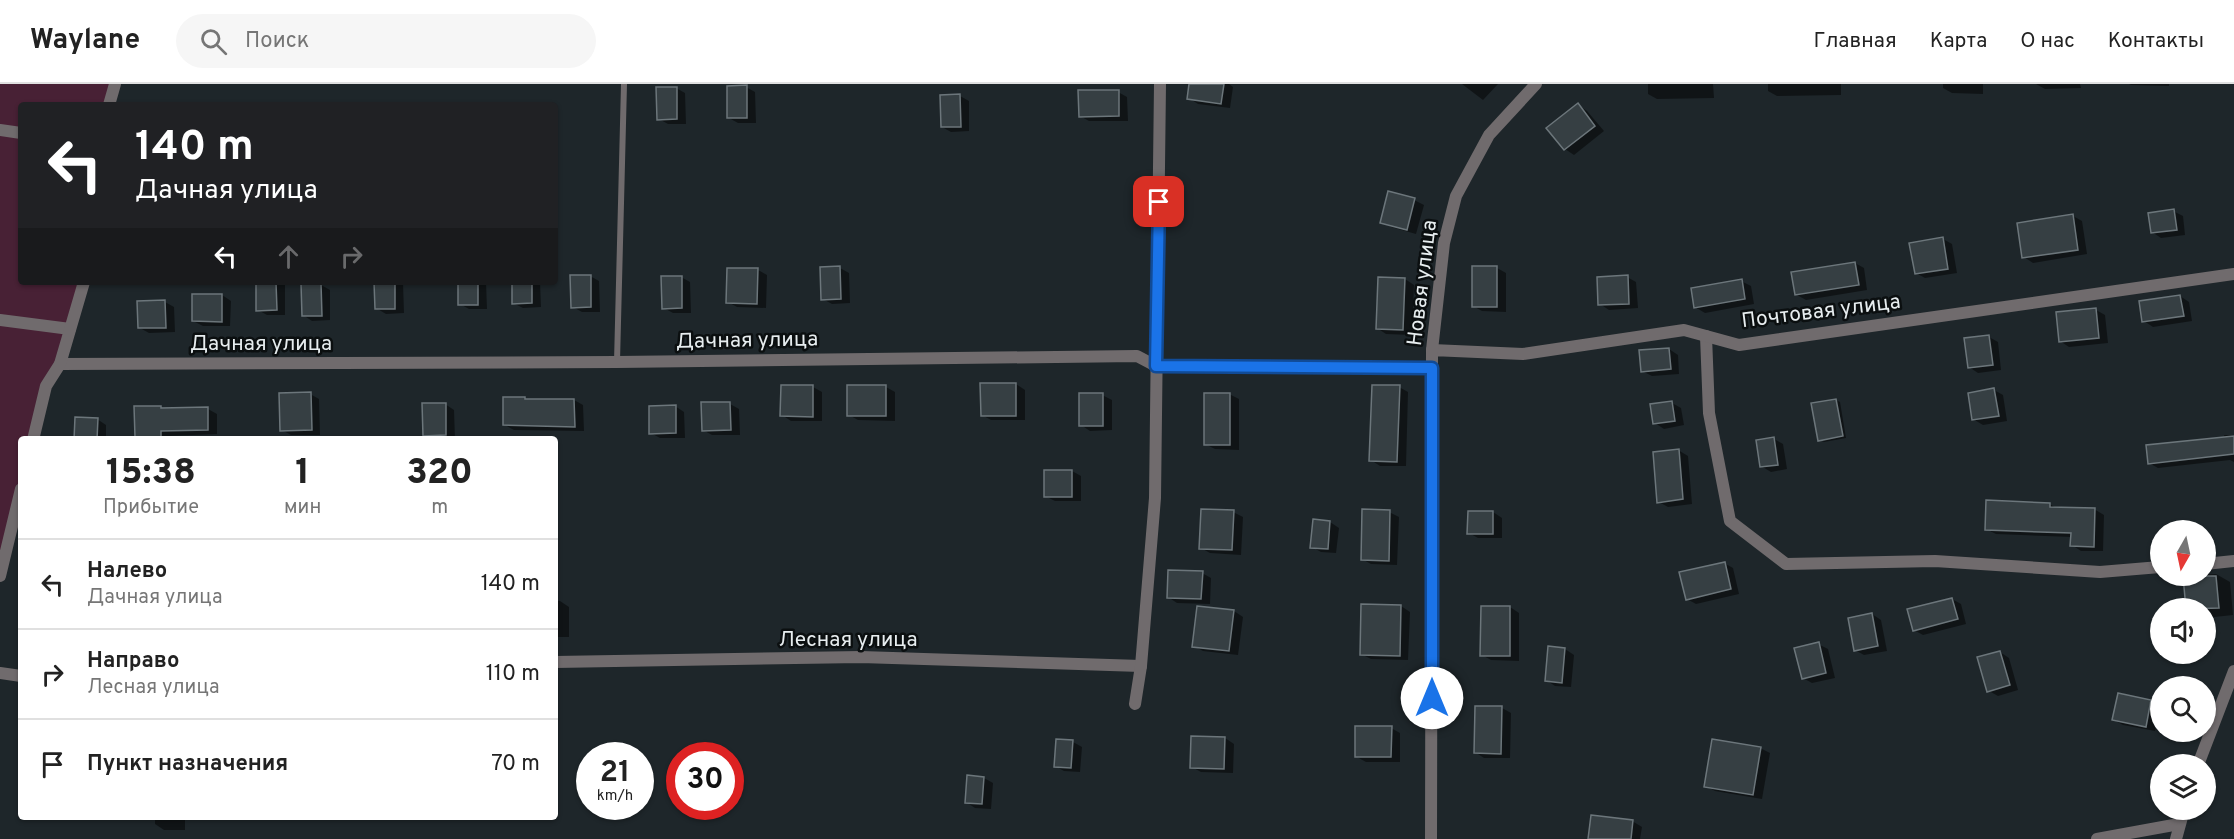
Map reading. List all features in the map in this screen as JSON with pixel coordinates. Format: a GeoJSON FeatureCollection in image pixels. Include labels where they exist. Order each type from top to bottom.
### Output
{"type":"FeatureCollection","features":[{"type":"Feature","properties":{"kind":"street"},"geometry":{"type":"LineString","coordinates":[[110,102],[115,84]]}},
{"type":"Feature","properties":{"kind":"street"},"geometry":{"type":"LineString","coordinates":[[1135,704],[1141,666],[1155,498],[1160,84]]}},
{"type":"Feature","properties":{"kind":"street","name":"Новая улица"},"geometry":{"type":"LineString","coordinates":[[1432,350],[1444,243],[1456,196],[1489,135],[1536,84]]}},
{"type":"Feature","properties":{"kind":"street"},"geometry":{"type":"LineString","coordinates":[[0,130],[18,133]]}},
{"type":"Feature","properties":{"kind":"street","name":"Почтовая улица"},"geometry":{"type":"LineString","coordinates":[[1432,350],[1523,354],[1684,330],[1739,345],[2234,274]]}},
{"type":"Feature","properties":{"kind":"street"},"geometry":{"type":"LineString","coordinates":[[34,436],[46,386],[60,364],[83,285]]}},
{"type":"Feature","properties":{"kind":"street"},"geometry":{"type":"LineString","coordinates":[[0,320],[70,329]]}},
{"type":"Feature","properties":{"kind":"street"},"geometry":{"type":"LineString","coordinates":[[1707,336],[1709,413],[1730,520],[1786,564],[1935,561],[2100,572],[2150,568]]}},
{"type":"Feature","properties":{"kind":"street"},"geometry":{"type":"LineString","coordinates":[[1432,350],[1432,368]]}},
{"type":"Feature","properties":{"kind":"street","name":"Дачная улица"},"geometry":{"type":"LineString","coordinates":[[60,364],[617,362],[1137,356],[1156,366],[1432,368]]}},
{"type":"Feature","properties":{"kind":"street","name":"Новая улица"},"geometry":{"type":"LineString","coordinates":[[1431,839],[1432,368]]}},
{"type":"Feature","properties":{"kind":"street"},"geometry":{"type":"LineString","coordinates":[[0,576],[18,501]]}},
{"type":"Feature","properties":{"kind":"street"},"geometry":{"type":"LineString","coordinates":[[2216,563],[2234,561]]}},
{"type":"Feature","properties":{"kind":"street","name":"Лесная улица"},"geometry":{"type":"LineString","coordinates":[[558,662],[861,657],[1141,666]]}},
{"type":"Feature","properties":{"kind":"street"},"geometry":{"type":"LineString","coordinates":[[2202,754],[2234,671]]}},
{"type":"Feature","properties":{"kind":"street"},"geometry":{"type":"LineString","coordinates":[[0,673],[18,676]]}},
{"type":"Feature","properties":{"kind":"street"},"geometry":{"type":"LineString","coordinates":[[2176,839],[2180,820]]}},
{"type":"Feature","properties":{"kind":"street"},"geometry":{"type":"LineString","coordinates":[[2097,839],[2179,824]]}},
{"type":"Feature","properties":{"kind":"lane"},"geometry":{"type":"LineString","coordinates":[[617,362],[624,84]]}},
{"type":"Feature","properties":{"kind":"shaded area"},"geometry":{"type":"Polygon","coordinates":[[[0,84],[112,84],[108,102],[18,102],[18,285],[83,285],[33,436],[18,436],[18,495],[0,565],[0,84]]]}},
{"type":"Feature","properties":{"kind":"building"},"geometry":{"type":"Polygon","coordinates":[[[1189,84],[1224,84],[1221,104],[1187,99],[1189,84]]]}},
{"type":"Feature","properties":{"kind":"building"},"geometry":{"type":"Polygon","coordinates":[[[747,85],[747,118],[727,118],[727,86],[747,85]]]}},
{"type":"Feature","properties":{"kind":"building"},"geometry":{"type":"Polygon","coordinates":[[[656,87],[677,87],[677,119],[657,120],[656,87]]]}},
{"type":"Feature","properties":{"kind":"building"},"geometry":{"type":"Polygon","coordinates":[[[1078,90],[1119,90],[1119,116],[1079,117],[1078,90]]]}},
{"type":"Feature","properties":{"kind":"building"},"geometry":{"type":"Polygon","coordinates":[[[960,94],[961,127],[941,127],[940,95],[960,94]]]}},
{"type":"Feature","properties":{"kind":"building"},"geometry":{"type":"Polygon","coordinates":[[[1578,103],[1595,126],[1564,150],[1546,128],[1578,103]]]}},
{"type":"Feature","properties":{"kind":"building"},"geometry":{"type":"Polygon","coordinates":[[[1388,191],[1415,198],[1407,230],[1380,223],[1388,191]]]}},
{"type":"Feature","properties":{"kind":"building"},"geometry":{"type":"Polygon","coordinates":[[[2174,209],[2177,230],[2151,233],[2148,213],[2174,209]]]}},
{"type":"Feature","properties":{"kind":"building"},"geometry":{"type":"Polygon","coordinates":[[[2073,214],[2078,250],[2022,258],[2017,223],[2073,214]]]}},
{"type":"Feature","properties":{"kind":"building"},"geometry":{"type":"Polygon","coordinates":[[[1943,237],[1948,269],[1915,274],[1909,243],[1943,237]]]}},
{"type":"Feature","properties":{"kind":"building"},"geometry":{"type":"Polygon","coordinates":[[[1855,262],[1859,285],[1795,295],[1791,272],[1855,262]]]}},
{"type":"Feature","properties":{"kind":"building"},"geometry":{"type":"Polygon","coordinates":[[[840,266],[841,299],[821,300],[820,267],[840,266]]]}},
{"type":"Feature","properties":{"kind":"building"},"geometry":{"type":"Polygon","coordinates":[[[1472,266],[1497,266],[1497,307],[1472,307],[1472,266]]]}},
{"type":"Feature","properties":{"kind":"building"},"geometry":{"type":"Polygon","coordinates":[[[727,268],[758,268],[757,304],[726,303],[727,268]]]}},
{"type":"Feature","properties":{"kind":"building"},"geometry":{"type":"Polygon","coordinates":[[[570,275],[591,275],[591,307],[571,308],[570,275]]]}},
{"type":"Feature","properties":{"kind":"building"},"geometry":{"type":"Polygon","coordinates":[[[1628,275],[1629,304],[1598,305],[1597,277],[1628,275]]]}},
{"type":"Feature","properties":{"kind":"building"},"geometry":{"type":"Polygon","coordinates":[[[661,276],[682,276],[682,308],[662,309],[661,276]]]}},
{"type":"Feature","properties":{"kind":"building"},"geometry":{"type":"Polygon","coordinates":[[[1378,277],[1405,278],[1403,330],[1376,329],[1378,277]]]}},
{"type":"Feature","properties":{"kind":"building"},"geometry":{"type":"Polygon","coordinates":[[[1742,279],[1745,299],[1694,308],[1691,288],[1742,279]]]}},
{"type":"Feature","properties":{"kind":"building"},"geometry":{"type":"Polygon","coordinates":[[[256,285],[276,285],[277,310],[256,311],[256,285]]]}},
{"type":"Feature","properties":{"kind":"building"},"geometry":{"type":"Polygon","coordinates":[[[301,285],[321,285],[322,316],[302,316],[301,285]]]}},
{"type":"Feature","properties":{"kind":"building"},"geometry":{"type":"Polygon","coordinates":[[[374,285],[395,285],[395,309],[375,309],[374,285]]]}},
{"type":"Feature","properties":{"kind":"building"},"geometry":{"type":"Polygon","coordinates":[[[458,285],[478,285],[478,305],[458,305],[458,285]]]}},
{"type":"Feature","properties":{"kind":"building"},"geometry":{"type":"Polygon","coordinates":[[[512,285],[532,285],[532,303],[512,304],[512,285]]]}},
{"type":"Feature","properties":{"kind":"building"},"geometry":{"type":"Polygon","coordinates":[[[192,294],[222,294],[222,322],[192,321],[192,294]]]}},
{"type":"Feature","properties":{"kind":"building"},"geometry":{"type":"Polygon","coordinates":[[[2180,295],[2184,316],[2142,322],[2139,301],[2180,295]]]}},
{"type":"Feature","properties":{"kind":"building"},"geometry":{"type":"Polygon","coordinates":[[[165,300],[166,328],[138,328],[137,301],[165,300]]]}},
{"type":"Feature","properties":{"kind":"building"},"geometry":{"type":"Polygon","coordinates":[[[2096,308],[2099,338],[2059,342],[2056,312],[2096,308]]]}},
{"type":"Feature","properties":{"kind":"building"},"geometry":{"type":"Polygon","coordinates":[[[1989,335],[1993,365],[1968,368],[1964,338],[1989,335]]]}},
{"type":"Feature","properties":{"kind":"building"},"geometry":{"type":"Polygon","coordinates":[[[1669,348],[1671,369],[1641,372],[1639,350],[1669,348]]]}},
{"type":"Feature","properties":{"kind":"building"},"geometry":{"type":"Polygon","coordinates":[[[980,383],[1016,383],[1016,416],[981,416],[980,383]]]}},
{"type":"Feature","properties":{"kind":"building"},"geometry":{"type":"Polygon","coordinates":[[[781,385],[813,385],[813,417],[780,416],[781,385]]]}},
{"type":"Feature","properties":{"kind":"building"},"geometry":{"type":"Polygon","coordinates":[[[847,385],[886,385],[886,416],[847,416],[847,385]]]}},
{"type":"Feature","properties":{"kind":"building"},"geometry":{"type":"Polygon","coordinates":[[[1372,385],[1400,385],[1397,462],[1369,461],[1372,385]]]}},
{"type":"Feature","properties":{"kind":"building"},"geometry":{"type":"Polygon","coordinates":[[[1994,388],[1999,416],[1972,420],[1968,393],[1994,388]]]}},
{"type":"Feature","properties":{"kind":"building"},"geometry":{"type":"Polygon","coordinates":[[[311,392],[312,430],[280,431],[279,393],[311,392]]]}},
{"type":"Feature","properties":{"kind":"building"},"geometry":{"type":"Polygon","coordinates":[[[1079,393],[1103,393],[1103,426],[1079,426],[1079,393]]]}},
{"type":"Feature","properties":{"kind":"building"},"geometry":{"type":"Polygon","coordinates":[[[1204,393],[1230,393],[1230,445],[1204,445],[1204,393]]]}},
{"type":"Feature","properties":{"kind":"building"},"geometry":{"type":"Polygon","coordinates":[[[503,397],[574,399],[575,427],[503,425],[503,397]]]}},
{"type":"Feature","properties":{"kind":"building"},"geometry":{"type":"Polygon","coordinates":[[[1836,399],[1843,436],[1818,441],[1811,403],[1836,399]]]}},
{"type":"Feature","properties":{"kind":"building"},"geometry":{"type":"Polygon","coordinates":[[[1672,401],[1675,421],[1653,424],[1650,404],[1672,401]]]}},
{"type":"Feature","properties":{"kind":"building"},"geometry":{"type":"Polygon","coordinates":[[[701,402],[730,402],[731,430],[702,431],[701,402]]]}},
{"type":"Feature","properties":{"kind":"building"},"geometry":{"type":"Polygon","coordinates":[[[422,403],[446,403],[446,435],[423,436],[422,403]]]}},
{"type":"Feature","properties":{"kind":"building"},"geometry":{"type":"Polygon","coordinates":[[[676,405],[676,433],[649,434],[649,406],[676,405]]]}},
{"type":"Feature","properties":{"kind":"building"},"geometry":{"type":"Polygon","coordinates":[[[134,406],[208,407],[208,430],[161,431],[161,436],[135,436],[134,406]]]}},
{"type":"Feature","properties":{"kind":"building"},"geometry":{"type":"Polygon","coordinates":[[[75,417],[98,418],[97,436],[74,436],[75,417]]]}},
{"type":"Feature","properties":{"kind":"building"},"geometry":{"type":"Polygon","coordinates":[[[2234,436],[2234,454],[2148,464],[2146,445],[2234,436]]]}},
{"type":"Feature","properties":{"kind":"building"},"geometry":{"type":"Polygon","coordinates":[[[1774,437],[1778,465],[1760,467],[1756,440],[1774,437]]]}},
{"type":"Feature","properties":{"kind":"building"},"geometry":{"type":"Polygon","coordinates":[[[1679,449],[1683,499],[1657,503],[1653,452],[1679,449]]]}},
{"type":"Feature","properties":{"kind":"building"},"geometry":{"type":"Polygon","coordinates":[[[1044,470],[1072,470],[1072,497],[1044,497],[1044,470]]]}},
{"type":"Feature","properties":{"kind":"building"},"geometry":{"type":"Polygon","coordinates":[[[1986,500],[2050,503],[2050,507],[2095,508],[2094,547],[2070,546],[2071,533],[1985,530],[1986,500]]]}},
{"type":"Feature","properties":{"kind":"building"},"geometry":{"type":"Polygon","coordinates":[[[1201,509],[1234,510],[1232,550],[1199,549],[1201,509]]]}},
{"type":"Feature","properties":{"kind":"building"},"geometry":{"type":"Polygon","coordinates":[[[1362,509],[1390,510],[1389,561],[1361,560],[1362,509]]]}},
{"type":"Feature","properties":{"kind":"building"},"geometry":{"type":"Polygon","coordinates":[[[1468,511],[1493,511],[1493,534],[1467,534],[1468,511]]]}},
{"type":"Feature","properties":{"kind":"building"},"geometry":{"type":"Polygon","coordinates":[[[1313,519],[1330,521],[1328,549],[1310,548],[1313,519]]]}},
{"type":"Feature","properties":{"kind":"building"},"geometry":{"type":"Polygon","coordinates":[[[1725,562],[1731,589],[1686,600],[1679,572],[1725,562]]]}},
{"type":"Feature","properties":{"kind":"building"},"geometry":{"type":"Polygon","coordinates":[[[1168,570],[1203,571],[1201,599],[1167,598],[1168,570]]]}},
{"type":"Feature","properties":{"kind":"building"},"geometry":{"type":"Polygon","coordinates":[[[2216,576],[2219,608],[2216,608],[2216,598],[2185,598],[2184,586],[2216,586],[2216,576]]]}},
{"type":"Feature","properties":{"kind":"building"},"geometry":{"type":"Polygon","coordinates":[[[1952,598],[1958,619],[1913,631],[1907,609],[1952,598]]]}},
{"type":"Feature","properties":{"kind":"building"},"geometry":{"type":"Polygon","coordinates":[[[1361,604],[1401,605],[1400,656],[1360,655],[1361,604]]]}},
{"type":"Feature","properties":{"kind":"building"},"geometry":{"type":"Polygon","coordinates":[[[1197,606],[1234,610],[1229,651],[1192,647],[1197,606]]]}},
{"type":"Feature","properties":{"kind":"building"},"geometry":{"type":"Polygon","coordinates":[[[1481,606],[1510,606],[1510,656],[1480,656],[1481,606]]]}},
{"type":"Feature","properties":{"kind":"building"},"geometry":{"type":"Polygon","coordinates":[[[1872,613],[1878,646],[1854,651],[1848,618],[1872,613]]]}},
{"type":"Feature","properties":{"kind":"building"},"geometry":{"type":"Polygon","coordinates":[[[1819,642],[1826,673],[1802,679],[1794,648],[1819,642]]]}},
{"type":"Feature","properties":{"kind":"building"},"geometry":{"type":"Polygon","coordinates":[[[1548,646],[1565,648],[1562,683],[1545,681],[1548,646]]]}},
{"type":"Feature","properties":{"kind":"building"},"geometry":{"type":"Polygon","coordinates":[[[2000,651],[2010,685],[1987,692],[1977,657],[2000,651]]]}},
{"type":"Feature","properties":{"kind":"building"},"geometry":{"type":"Polygon","coordinates":[[[2118,693],[2150,700],[2146,727],[2112,720],[2118,693]]]}},
{"type":"Feature","properties":{"kind":"building"},"geometry":{"type":"Polygon","coordinates":[[[1475,706],[1502,706],[1501,754],[1474,753],[1475,706]]]}},
{"type":"Feature","properties":{"kind":"building"},"geometry":{"type":"Polygon","coordinates":[[[1355,726],[1392,726],[1391,757],[1355,757],[1355,726]]]}},
{"type":"Feature","properties":{"kind":"building"},"geometry":{"type":"Polygon","coordinates":[[[1191,736],[1225,737],[1224,769],[1190,768],[1191,736]]]}},
{"type":"Feature","properties":{"kind":"building"},"geometry":{"type":"Polygon","coordinates":[[[1056,739],[1073,740],[1071,768],[1054,767],[1056,739]]]}},
{"type":"Feature","properties":{"kind":"building"},"geometry":{"type":"Polygon","coordinates":[[[1712,739],[1761,747],[1753,795],[1704,787],[1712,739]]]}},
{"type":"Feature","properties":{"kind":"building"},"geometry":{"type":"Polygon","coordinates":[[[967,775],[984,777],[982,804],[965,803],[967,775]]]}},
{"type":"Feature","properties":{"kind":"building"},"geometry":{"type":"Polygon","coordinates":[[[1591,815],[1633,820],[1631,839],[1588,839],[1591,815]]]}},
{"type":"Feature","properties":{"kind":"route"},"geometry":{"type":"LineString","coordinates":[[1159,202],[1156,366],[1432,368],[1432,698]]}}]}
